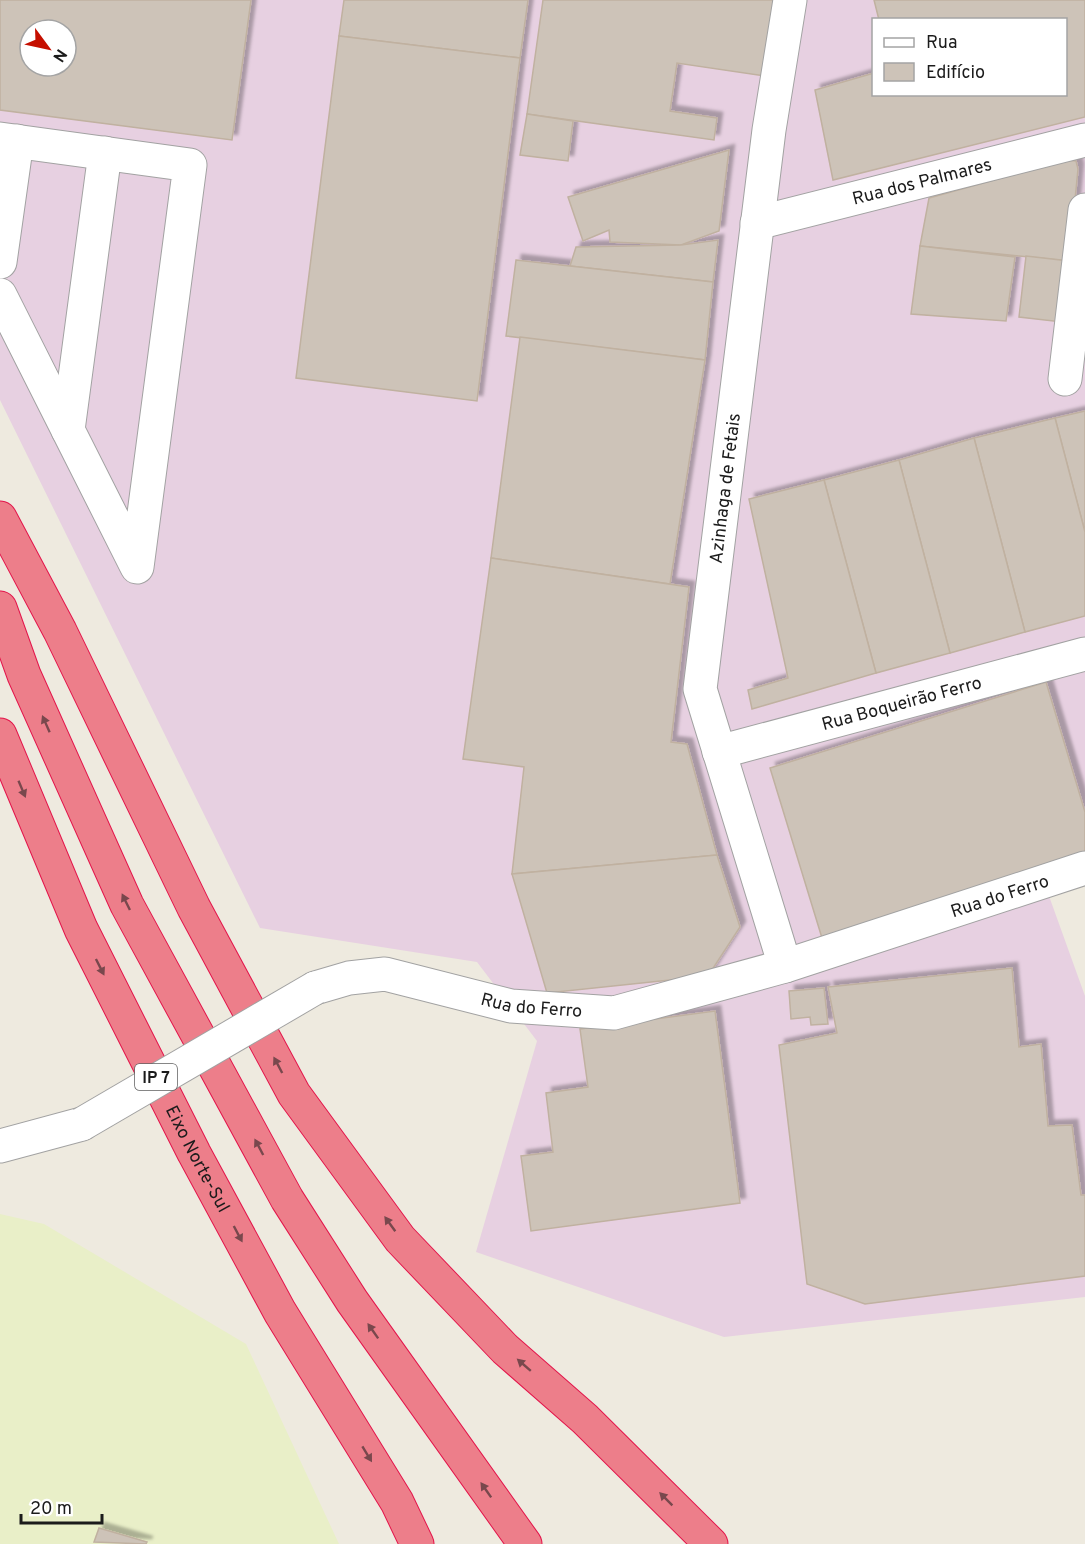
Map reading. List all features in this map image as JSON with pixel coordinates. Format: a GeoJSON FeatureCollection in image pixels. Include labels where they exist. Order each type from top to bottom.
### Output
{"type":"FeatureCollection","features":[{"type":"Feature","properties":{"kind":"highway"},"geometry":{"type":"LineString","coordinates":[[0,518],[60,631],[194,908],[294,1094],[400,1239],[505,1349],[585,1419],[709,1542]]}},
{"type":"Feature","properties":{"kind":"highway"},"geometry":{"type":"LineString","coordinates":[[0,608],[24,675],[127,905],[287,1199],[352,1301],[525,1544]]}},
{"type":"Feature","properties":{"kind":"highway","name":"Eixo Norte-Sul"},"geometry":{"type":"LineString","coordinates":[[0,735],[81,929],[194,1153],[280,1312],[397,1502]]}},
{"type":"Feature","properties":{"kind":"highway"},"geometry":{"type":"LineString","coordinates":[[397,1502],[417,1544]]}},
{"type":"Feature","properties":{"kind":"highway"},"geometry":{"type":"LineString","coordinates":[[397,1502],[429,1544]]}},
{"type":"Feature","properties":{"kind":"street","name":"Azinhaga de Fetais"},"geometry":{"type":"LineString","coordinates":[[785,966],[700,689],[769,130],[790,0]]}},
{"type":"Feature","properties":{"kind":"street"},"geometry":{"type":"LineString","coordinates":[[0,262],[9,140],[190,165],[137,567],[0,295]]}},
{"type":"Feature","properties":{"kind":"street","name":"Rua dos Palmares"},"geometry":{"type":"LineString","coordinates":[[757,223],[1085,140]]}},
{"type":"Feature","properties":{"kind":"street"},"geometry":{"type":"LineString","coordinates":[[68,430],[105,153]]}},
{"type":"Feature","properties":{"kind":"street"},"geometry":{"type":"LineString","coordinates":[[1065,379],[1085,210]]}},
{"type":"Feature","properties":{"kind":"street","name":"Rua Boqueirão Ferro"},"geometry":{"type":"LineString","coordinates":[[719,752],[1085,654]]}},
{"type":"Feature","properties":{"kind":"street","name":"Rua do Ferro"},"geometry":{"type":"LineString","coordinates":[[0,1146],[81,1124],[315,988],[349,978],[385,974],[511,1006],[614,1013],[785,966],[1085,868]]}},
{"type":"Feature","properties":{"kind":"shaded area"},"geometry":{"type":"Polygon","coordinates":[[[0,0],[1085,0],[1085,859],[1040,871],[1085,996],[1085,1297],[724,1337],[476,1252],[537,1041],[477,962],[260,928],[0,400],[0,0]]]}},
{"type":"Feature","properties":{"kind":"green space"},"geometry":{"type":"Polygon","coordinates":[[[0,1214],[44,1224],[246,1344],[339,1544],[0,1544],[0,1214]]]}},
{"type":"Feature","properties":{"kind":"building"},"geometry":{"type":"Polygon","coordinates":[[[0,0],[251,0],[232,140],[0,110],[0,0]]]}},
{"type":"Feature","properties":{"kind":"building"},"geometry":{"type":"Polygon","coordinates":[[[344,0],[528,0],[520,58],[339,36],[344,0]]]}},
{"type":"Feature","properties":{"kind":"building"},"geometry":{"type":"Polygon","coordinates":[[[543,0],[776,0],[765,76],[677,63],[670,111],[717,118],[714,140],[527,114],[543,0]]]}},
{"type":"Feature","properties":{"kind":"building"},"geometry":{"type":"Polygon","coordinates":[[[874,0],[1085,0],[1085,117],[833,180],[815,90],[872,74],[872,96],[1067,96],[1067,18],[878,18],[874,0]]]}},
{"type":"Feature","properties":{"kind":"building"},"geometry":{"type":"Polygon","coordinates":[[[339,36],[520,58],[477,401],[296,378],[339,36]]]}},
{"type":"Feature","properties":{"kind":"building"},"geometry":{"type":"Polygon","coordinates":[[[527,114],[573,121],[568,161],[520,155],[527,114]]]}},
{"type":"Feature","properties":{"kind":"building"},"geometry":{"type":"Polygon","coordinates":[[[729,150],[719,231],[681,245],[610,242],[609,230],[583,241],[568,197],[729,150]]]}},
{"type":"Feature","properties":{"kind":"building"},"geometry":{"type":"Polygon","coordinates":[[[1067,160],[1076,161],[1078,169],[1069,261],[920,246],[929,198],[1067,160]]]}},
{"type":"Feature","properties":{"kind":"building"},"geometry":{"type":"Polygon","coordinates":[[[718,240],[713,282],[570,266],[576,247],[681,245],[718,240]]]}},
{"type":"Feature","properties":{"kind":"building"},"geometry":{"type":"Polygon","coordinates":[[[920,246],[1015,257],[1006,321],[911,314],[920,246]]]}},
{"type":"Feature","properties":{"kind":"building"},"geometry":{"type":"Polygon","coordinates":[[[1026,256],[1069,261],[1062,322],[1019,317],[1026,256]]]}},
{"type":"Feature","properties":{"kind":"building"},"geometry":{"type":"Polygon","coordinates":[[[516,260],[713,282],[705,360],[506,336],[516,260]]]}},
{"type":"Feature","properties":{"kind":"building"},"geometry":{"type":"Polygon","coordinates":[[[520,337],[705,360],[670,584],[491,558],[520,337]]]}},
{"type":"Feature","properties":{"kind":"building"},"geometry":{"type":"Polygon","coordinates":[[[1085,411],[1085,532],[1055,418],[1085,411]]]}},
{"type":"Feature","properties":{"kind":"building"},"geometry":{"type":"Polygon","coordinates":[[[1055,418],[1085,532],[1085,616],[1025,632],[974,438],[1055,418]]]}},
{"type":"Feature","properties":{"kind":"building"},"geometry":{"type":"Polygon","coordinates":[[[974,438],[1025,632],[950,653],[899,460],[974,438]]]}},
{"type":"Feature","properties":{"kind":"building"},"geometry":{"type":"Polygon","coordinates":[[[899,460],[950,653],[876,673],[824,480],[899,460]]]}},
{"type":"Feature","properties":{"kind":"building"},"geometry":{"type":"Polygon","coordinates":[[[824,480],[876,673],[752,709],[748,690],[788,678],[749,499],[824,480]]]}},
{"type":"Feature","properties":{"kind":"building"},"geometry":{"type":"Polygon","coordinates":[[[491,558],[689,587],[671,742],[687,744],[717,855],[512,874],[524,767],[463,759],[491,558]]]}},
{"type":"Feature","properties":{"kind":"building"},"geometry":{"type":"Polygon","coordinates":[[[1046,682],[1085,812],[1085,857],[822,938],[770,768],[1046,682]]]}},
{"type":"Feature","properties":{"kind":"building"},"geometry":{"type":"Polygon","coordinates":[[[717,855],[740,927],[708,976],[547,993],[512,874],[717,855]]]}},
{"type":"Feature","properties":{"kind":"building"},"geometry":{"type":"Polygon","coordinates":[[[1012,968],[1019,1047],[1041,1044],[1048,1126],[1072,1125],[1081,1195],[1085,1195],[1085,1276],[865,1304],[807,1284],[779,1045],[837,1033],[828,987],[1012,968]]]}},
{"type":"Feature","properties":{"kind":"building"},"geometry":{"type":"Polygon","coordinates":[[[824,988],[828,1024],[811,1025],[810,1017],[791,1019],[789,991],[824,988]]]}},
{"type":"Feature","properties":{"kind":"building"},"geometry":{"type":"Polygon","coordinates":[[[715,1011],[740,1203],[531,1231],[521,1156],[553,1152],[546,1093],[588,1087],[580,1029],[715,1011]]]}},
{"type":"Feature","properties":{"kind":"building"},"geometry":{"type":"Polygon","coordinates":[[[99,1528],[147,1542],[146,1544],[94,1542],[99,1528]]]}}]}
